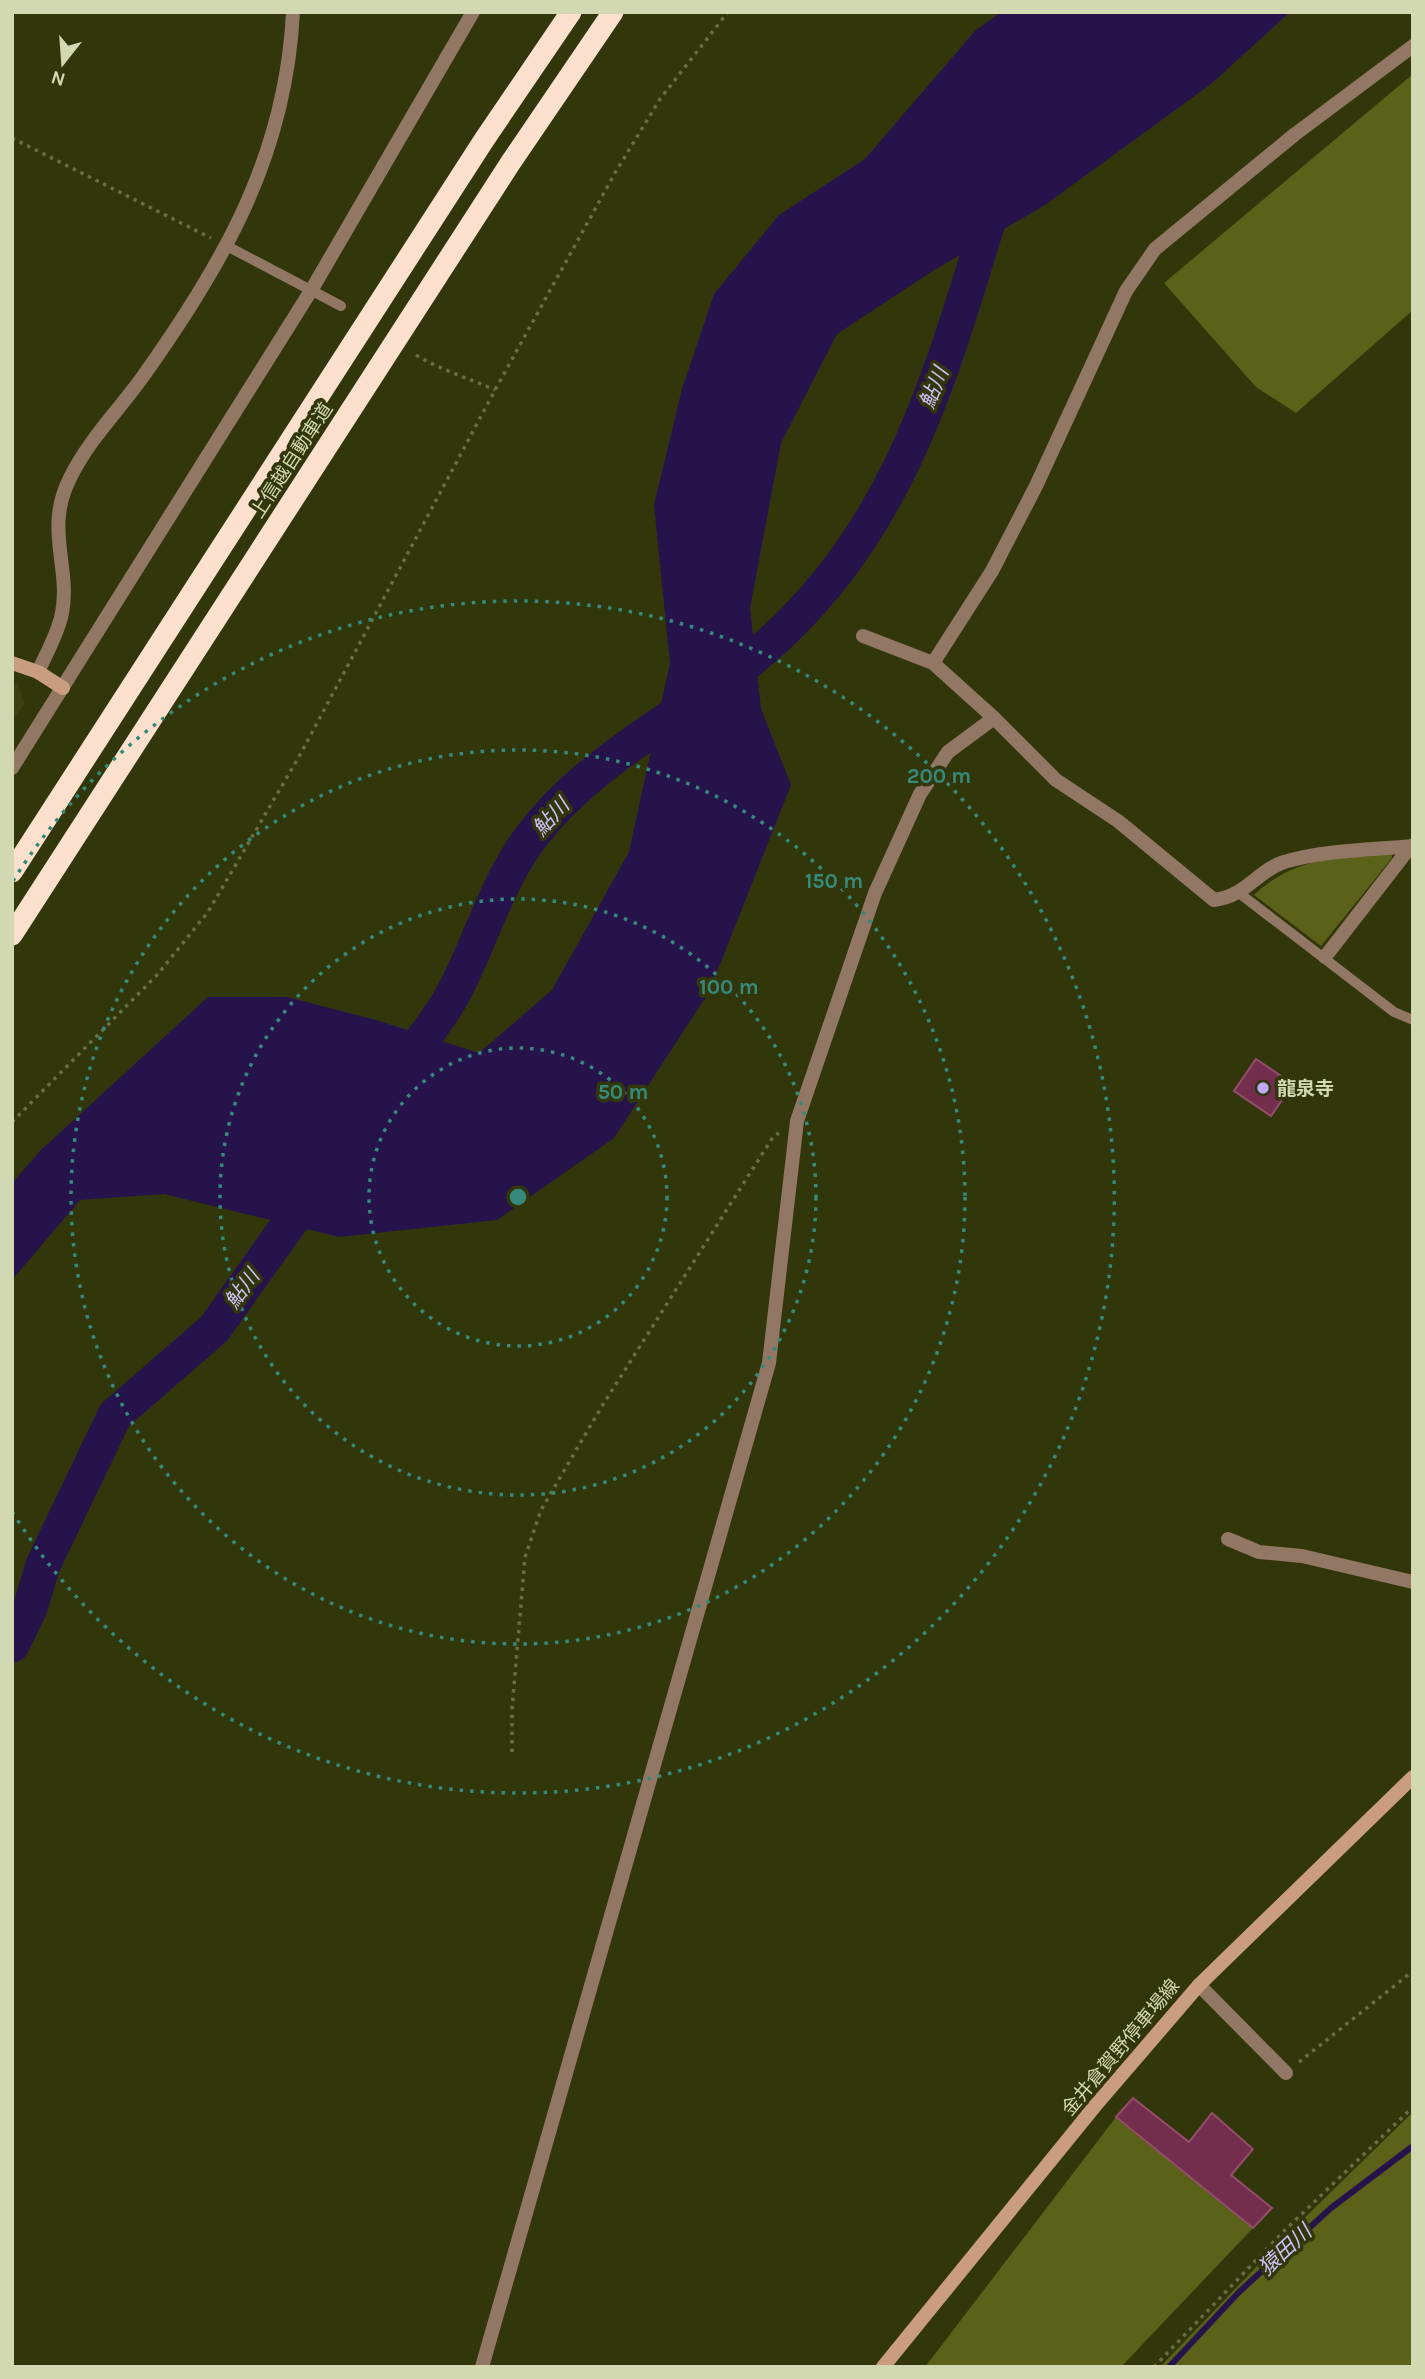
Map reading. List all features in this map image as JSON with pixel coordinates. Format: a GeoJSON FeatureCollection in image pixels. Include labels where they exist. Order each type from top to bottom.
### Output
{"type":"FeatureCollection","features":[{"type":"Feature","properties":{"kind":"highway","name":"上信越自動車道"},"geometry":{"type":"LineString","coordinates":[[12,872],[477,152],[571,12]]}},
{"type":"Feature","properties":{"kind":"highway","name":"上信越自動車道"},"geometry":{"type":"LineString","coordinates":[[12,935],[510,162],[613,12]]}},
{"type":"Feature","properties":{"kind":"main road"},"geometry":{"type":"LineString","coordinates":[[12,663],[38,672],[62,688]]}},
{"type":"Feature","properties":{"kind":"main road","name":"金井倉賀野停車場線"},"geometry":{"type":"LineString","coordinates":[[883,2367],[1095,2106],[1199,1985],[1413,1777]]}},
{"type":"Feature","properties":{"kind":"street"},"geometry":{"type":"LineString","coordinates":[[38,672],[62,612],[57,536],[60,503],[69,479],[87,446],[142,378],[201,292],[225,245],[273,141],[283,99],[293,12]]}},
{"type":"Feature","properties":{"kind":"street"},"geometry":{"type":"LineString","coordinates":[[12,768],[312,289],[473,12]]}},
{"type":"Feature","properties":{"kind":"street"},"geometry":{"type":"LineString","coordinates":[[933,663],[998,559],[1036,486],[1126,291],[1155,249],[1294,135],[1413,46]]}},
{"type":"Feature","properties":{"kind":"street"},"geometry":{"type":"LineString","coordinates":[[863,636],[933,663],[994,718],[1056,780],[1118,821],[1214,900],[1232,898],[1281,863],[1317,855],[1412,846]]}},
{"type":"Feature","properties":{"kind":"street"},"geometry":{"type":"LineString","coordinates":[[482,2367],[769,1363],[797,1121],[875,893],[920,794],[948,752],[994,718]]}},
{"type":"Feature","properties":{"kind":"street"},"geometry":{"type":"LineString","coordinates":[[1325,957],[1412,846]]}},
{"type":"Feature","properties":{"kind":"street"},"geometry":{"type":"LineString","coordinates":[[1228,1539],[1259,1552],[1302,1556],[1413,1582]]}},
{"type":"Feature","properties":{"kind":"street"},"geometry":{"type":"LineString","coordinates":[[1199,1985],[1286,2073]]}},
{"type":"Feature","properties":{"kind":"lane"},"geometry":{"type":"LineString","coordinates":[[225,245],[341,306]]}},
{"type":"Feature","properties":{"kind":"lane"},"geometry":{"type":"LineString","coordinates":[[1239,893],[1394,1012],[1413,1020]]}},
{"type":"Feature","properties":{"kind":"path"},"geometry":{"type":"LineString","coordinates":[[12,1122],[158,974],[208,912],[300,755],[495,390],[615,173],[660,99],[728,12]]}},
{"type":"Feature","properties":{"kind":"path"},"geometry":{"type":"LineString","coordinates":[[12,138],[225,245]]}},
{"type":"Feature","properties":{"kind":"path"},"geometry":{"type":"LineString","coordinates":[[416,355],[437,368],[459,373],[495,390]]}},
{"type":"Feature","properties":{"kind":"path"},"geometry":{"type":"LineString","coordinates":[[512,1752],[512,1709],[525,1558],[541,1510],[602,1406],[773,1137],[797,1121]]}},
{"type":"Feature","properties":{"kind":"path"},"geometry":{"type":"LineString","coordinates":[[1286,2073],[1413,1971]]}},
{"type":"Feature","properties":{"kind":"path"},"geometry":{"type":"LineString","coordinates":[[1154,2367],[1284,2231],[1413,2107]]}},
{"type":"Feature","properties":{"kind":"shaded area"},"geometry":{"type":"Polygon","coordinates":[[[1001,12],[1290,12],[1211,84],[1045,205],[931,272],[837,334],[781,443],[750,608],[761,709],[791,785],[709,992],[614,1138],[497,1220],[339,1237],[164,1194],[80,1200],[12,1280],[12,1183],[41,1150],[208,997],[287,997],[376,1020],[479,1053],[552,990],[629,852],[670,663],[654,505],[682,389],[714,294],[779,215],[865,159],[975,31],[1001,12]]]}},
{"type":"Feature","properties":{"kind":"shaded area"},"geometry":{"type":"Polygon","coordinates":[[[1413,74],[1413,310],[1296,413],[1256,387],[1164,283],[1413,74]]]}},
{"type":"Feature","properties":{"kind":"shaded area"},"geometry":{"type":"Polygon","coordinates":[[[12,682],[18,685],[25,703],[12,722],[12,682]]]}},
{"type":"Feature","properties":{"kind":"shaded area"},"geometry":{"type":"Polygon","coordinates":[[[1392,853],[1392,858],[1321,946],[1254,895],[1286,872],[1318,861],[1392,853]]]}},
{"type":"Feature","properties":{"kind":"shaded area"},"geometry":{"type":"Polygon","coordinates":[[[1413,2112],[1413,2367],[1160,2367],[1288,2234],[1413,2112]]]}},
{"type":"Feature","properties":{"kind":"shaded area"},"geometry":{"type":"Polygon","coordinates":[[[1116,2117],[1253,2228],[1121,2367],[925,2367],[1116,2117]]]}},
{"type":"Feature","properties":{"kind":"building","name":"龍泉寺"},"geometry":{"type":"Polygon","coordinates":[[[1256,1059],[1293,1084],[1271,1116],[1234,1091],[1256,1059]]]}},
{"type":"Feature","properties":{"kind":"building"},"geometry":{"type":"Polygon","coordinates":[[[1133,2098],[1189,2142],[1212,2113],[1253,2149],[1231,2175],[1272,2208],[1253,2228],[1116,2117],[1133,2098]]]}},
{"type":"Feature","properties":{"kind":"waterway","name":"鮎川"},"geometry":{"type":"LineString","coordinates":[[396,1075],[447,1005],[508,874],[531,837],[555,809],[610,760],[760,652],[809,605],[850,554],[884,500],[912,443],[936,384],[996,196]]}},
{"type":"Feature","properties":{"kind":"waterway","name":"鮎川"},"geometry":{"type":"LineString","coordinates":[[12,1645],[30,1608],[43,1565],[115,1415],[214,1329],[316,1186]]}},
{"type":"Feature","properties":{"kind":"waterway","name":"猿田川"},"geometry":{"type":"LineString","coordinates":[[1169,2367],[1239,2292],[1331,2208],[1413,2146]]}},
{"type":"Feature","properties":{"kind":"place","name":"龍泉寺"},"geometry":{"type":"Point","coordinates":[1263,1088]}}]}
